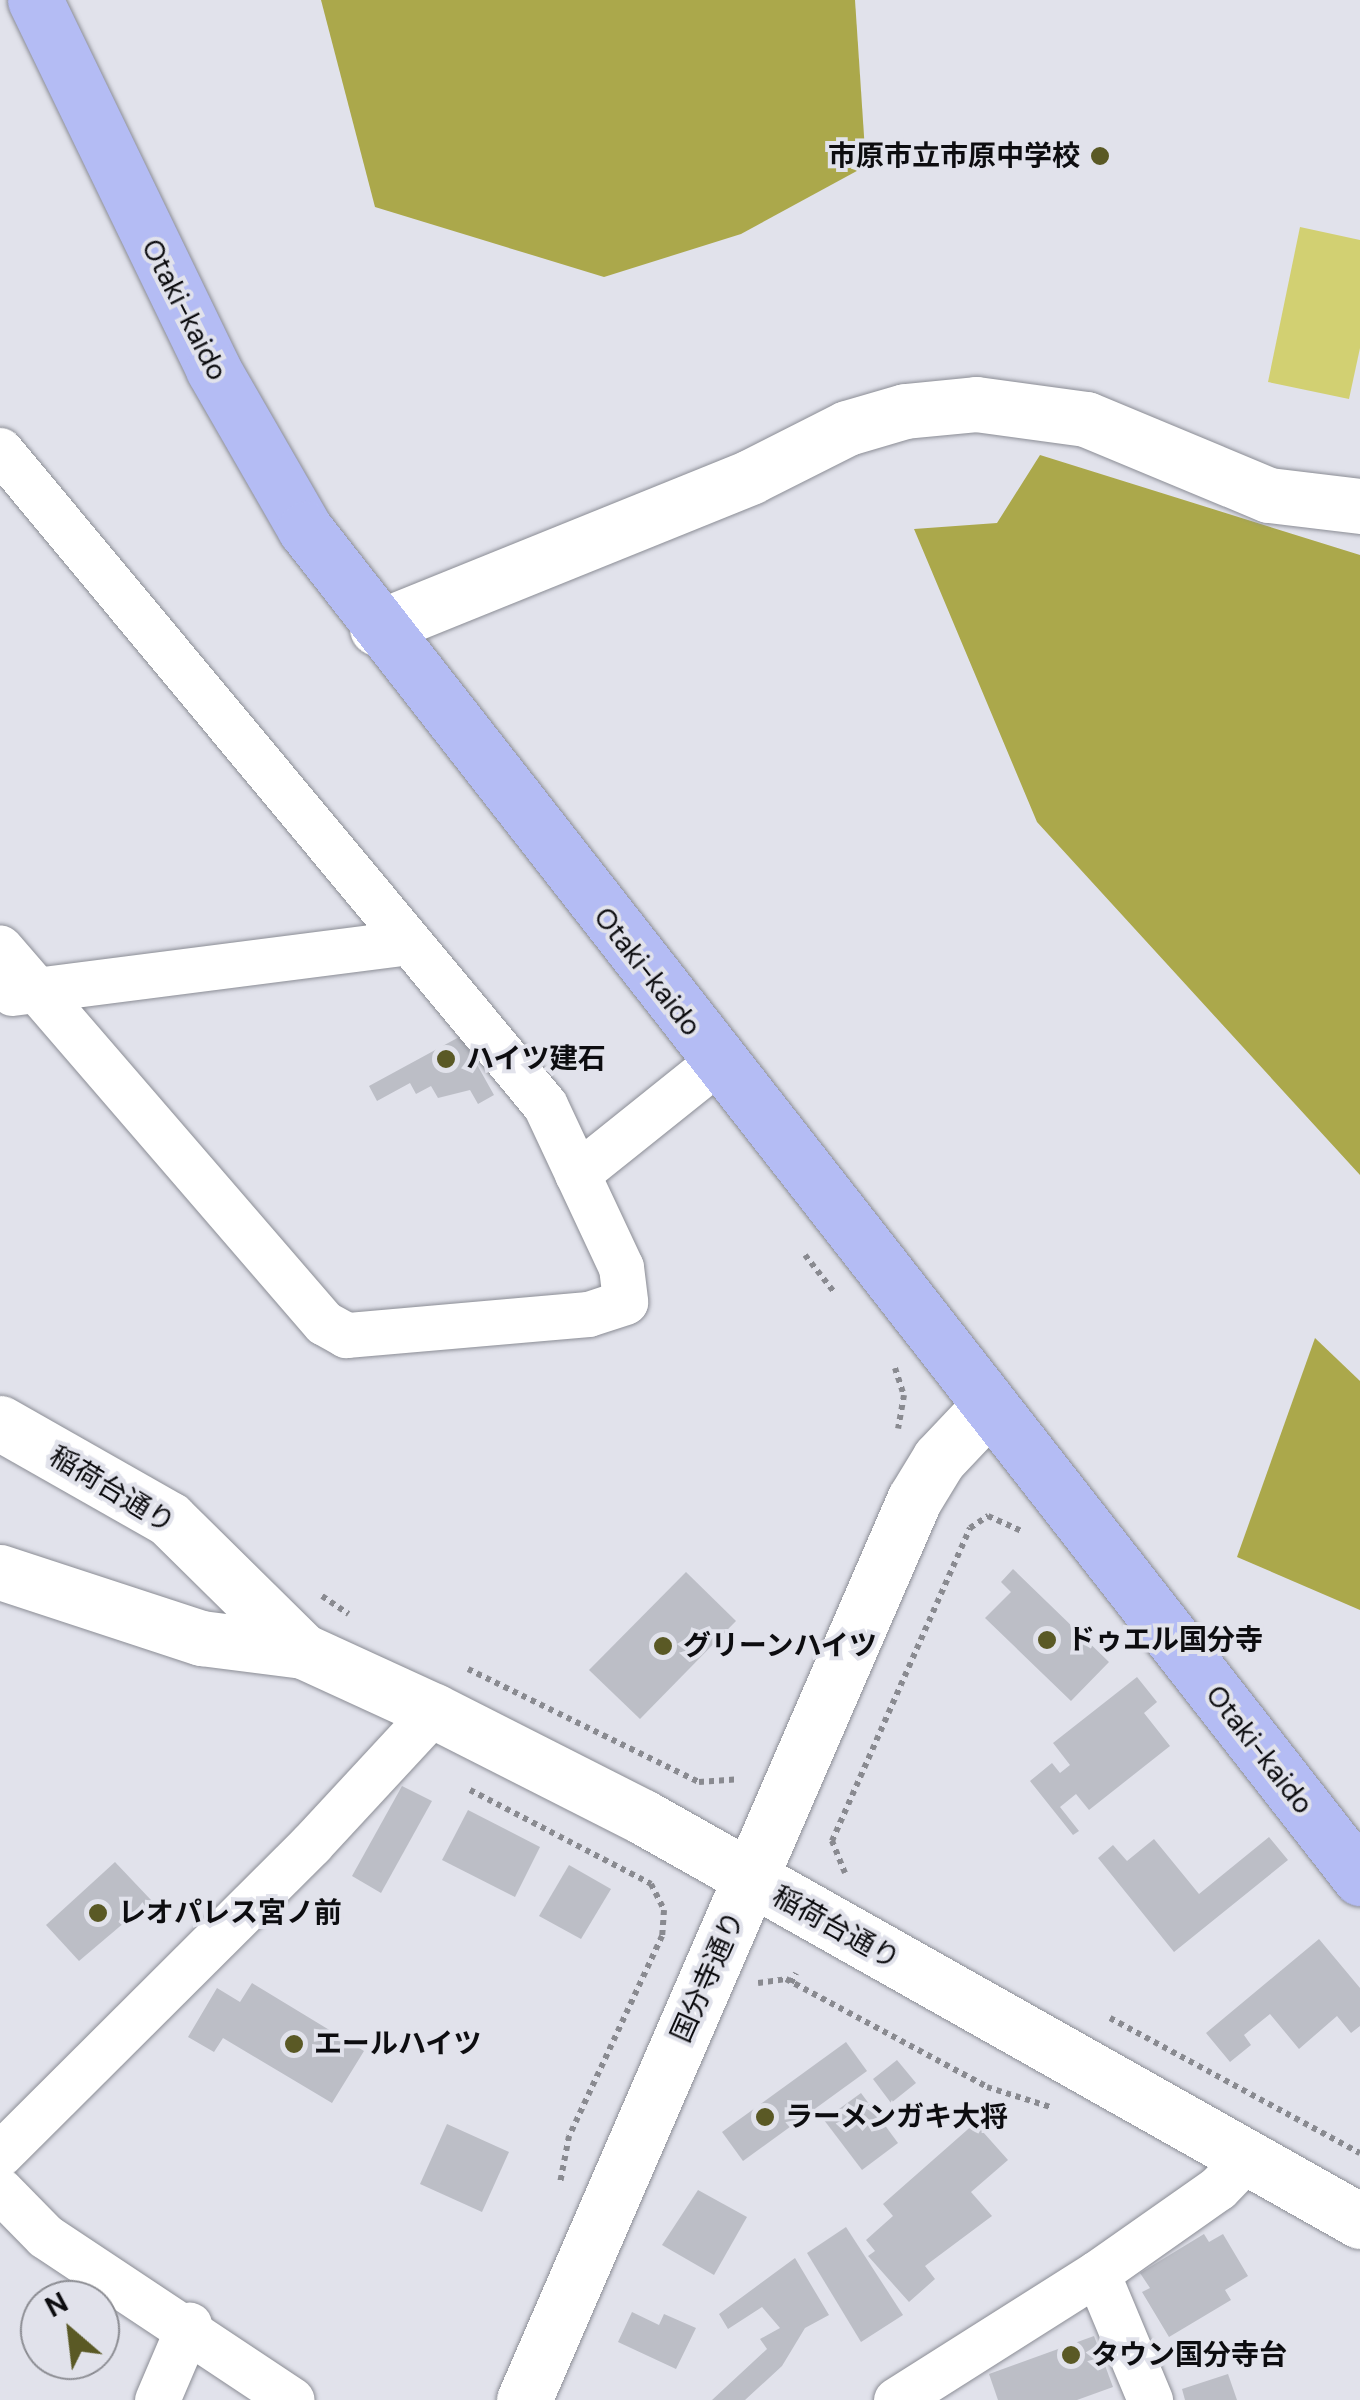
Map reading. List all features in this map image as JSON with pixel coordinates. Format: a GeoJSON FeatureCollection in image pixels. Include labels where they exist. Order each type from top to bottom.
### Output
{"type":"FeatureCollection","features":[{"type":"Feature","properties":{"kind":"highway","name":"Otaki-kaido"},"geometry":{"type":"LineString","coordinates":[[35,0],[213,370],[305,529],[377,628],[1360,1878]]}},
{"type":"Feature","properties":{"kind":"street"},"geometry":{"type":"LineString","coordinates":[[377,628],[750,477],[847,428],[905,411],[976,404],[1086,419],[1269,495],[1360,506]]}},
{"type":"Feature","properties":{"kind":"street"},"geometry":{"type":"LineString","coordinates":[[0,450],[545,1105],[621,1267],[626,1302],[588,1314],[346,1334],[324,1323],[18,992],[0,948]]}},
{"type":"Feature","properties":{"kind":"street"},"geometry":{"type":"LineString","coordinates":[[18,992],[408,942]]}},
{"type":"Feature","properties":{"kind":"street"},"geometry":{"type":"LineString","coordinates":[[577,1174],[717,1062]]}},
{"type":"Feature","properties":{"kind":"street","name":"国分寺通り"},"geometry":{"type":"LineString","coordinates":[[524,2400],[914,1500],[938,1459],[990,1404]]}},
{"type":"Feature","properties":{"kind":"street","name":"稲荷台通り"},"geometry":{"type":"LineString","coordinates":[[0,1423],[169,1520],[303,1651]]}},
{"type":"Feature","properties":{"kind":"street","name":"稲荷台通り"},"geometry":{"type":"LineString","coordinates":[[0,1572],[201,1638],[303,1651],[442,1687],[750,1881],[1360,2221]]}},
{"type":"Feature","properties":{"kind":"street"},"geometry":{"type":"LineString","coordinates":[[0,2154],[311,1844],[442,1687]]}},
{"type":"Feature","properties":{"kind":"street"},"geometry":{"type":"LineString","coordinates":[[896,2400],[1097,2273],[1218,2188],[1247,2158]]}},
{"type":"Feature","properties":{"kind":"street"},"geometry":{"type":"LineString","coordinates":[[0,2190],[45,2236],[188,2326],[292,2400]]}},
{"type":"Feature","properties":{"kind":"street"},"geometry":{"type":"LineString","coordinates":[[1097,2273],[1150,2400]]}},
{"type":"Feature","properties":{"kind":"street"},"geometry":{"type":"LineString","coordinates":[[157,2400],[188,2326]]}},
{"type":"Feature","properties":{"kind":"path"},"geometry":{"type":"LineString","coordinates":[[799,1246],[846,1308]]}},
{"type":"Feature","properties":{"kind":"path"},"geometry":{"type":"LineString","coordinates":[[883,1354],[904,1395],[892,1443]]}},
{"type":"Feature","properties":{"kind":"path"},"geometry":{"type":"LineString","coordinates":[[848,1877],[832,1842],[970,1528]]}},
{"type":"Feature","properties":{"kind":"path"},"geometry":{"type":"LineString","coordinates":[[319,1594],[366,1625]]}},
{"type":"Feature","properties":{"kind":"path"},"geometry":{"type":"LineString","coordinates":[[442,1687],[502,1680],[699,1782],[720,1785],[743,1777]]}},
{"type":"Feature","properties":{"kind":"path"},"geometry":{"type":"LineString","coordinates":[[464,1787],[651,1884],[664,1910],[662,1936],[569,2136],[559,2189]]}},
{"type":"Feature","properties":{"kind":"path"},"geometry":{"type":"LineString","coordinates":[[791,1982],[796,1973]]}},
{"type":"Feature","properties":{"kind":"path"},"geometry":{"type":"LineString","coordinates":[[748,1991],[753,1983],[791,1982],[987,2087],[1068,2112]]}},
{"type":"Feature","properties":{"kind":"path"},"geometry":{"type":"LineString","coordinates":[[1103,2014],[1360,2153]]}},
{"type":"Feature","properties":{"kind":"shaded area"},"geometry":{"type":"Polygon","coordinates":[[[321,0],[855,0],[866,166],[741,234],[604,277],[375,207],[321,0]]]}},
{"type":"Feature","properties":{"kind":"shaded area"},"geometry":{"type":"Polygon","coordinates":[[[1300,227],[1360,240],[1360,348],[1349,399],[1268,382],[1300,227]]]}},
{"type":"Feature","properties":{"kind":"shaded area"},"geometry":{"type":"Polygon","coordinates":[[[1040,455],[1360,555],[1360,1175],[1037,822],[914,529],[997,523],[1040,455]]]}},
{"type":"Feature","properties":{"kind":"shaded area"},"geometry":{"type":"Polygon","coordinates":[[[1315,1338],[1360,1381],[1360,1610],[1237,1557],[1315,1338]]]}},
{"type":"Feature","properties":{"kind":"building","name":"ハイツ建石"},"geometry":{"type":"Polygon","coordinates":[[[461,1036],[494,1095],[478,1104],[470,1090],[438,1098],[431,1086],[416,1094],[410,1083],[377,1101],[369,1086],[461,1036]]]}},
{"type":"Feature","properties":{"kind":"building","name":"ドゥエル国分寺"},"geometry":{"type":"Polygon","coordinates":[[[1013,1569],[1109,1662],[1071,1701],[985,1618],[1011,1592],[1001,1582],[1013,1569]]]}},
{"type":"Feature","properties":{"kind":"building","name":"グリーンハイツ"},"geometry":{"type":"Polygon","coordinates":[[[686,1572],[736,1621],[640,1719],[589,1670],[686,1572]]]}},
{"type":"Feature","properties":{"kind":"building"},"geometry":{"type":"Polygon","coordinates":[[[1137,1677],[1157,1702],[1144,1713],[1170,1746],[1089,1810],[1076,1794],[1060,1807],[1079,1831],[1073,1835],[1030,1781],[1052,1763],[1060,1773],[1070,1765],[1053,1743],[1137,1677]]]}},
{"type":"Feature","properties":{"kind":"building"},"geometry":{"type":"Polygon","coordinates":[[[402,1786],[432,1801],[381,1893],[352,1876],[402,1786]]]}},
{"type":"Feature","properties":{"kind":"building"},"geometry":{"type":"Polygon","coordinates":[[[468,1810],[540,1847],[515,1897],[442,1860],[468,1810]]]}},
{"type":"Feature","properties":{"kind":"building"},"geometry":{"type":"Polygon","coordinates":[[[1269,1837],[1288,1860],[1174,1952],[1098,1858],[1113,1845],[1127,1861],[1154,1839],[1199,1894],[1269,1837]]]}},
{"type":"Feature","properties":{"kind":"building","name":"レオパレス宮ノ前"},"geometry":{"type":"Polygon","coordinates":[[[115,1862],[151,1900],[79,1961],[46,1925],[115,1862]]]}},
{"type":"Feature","properties":{"kind":"building"},"geometry":{"type":"Polygon","coordinates":[[[569,1865],[611,1889],[581,1939],[539,1916],[569,1865]]]}},
{"type":"Feature","properties":{"kind":"building"},"geometry":{"type":"Polygon","coordinates":[[[1319,1939],[1360,1988],[1360,2026],[1351,2033],[1337,2016],[1299,2049],[1270,2014],[1244,2035],[1251,2045],[1230,2062],[1206,2033],[1319,1939]]]}},
{"type":"Feature","properties":{"kind":"building","name":"エールハイツ"},"geometry":{"type":"Polygon","coordinates":[[[252,1983],[364,2051],[332,2103],[223,2038],[214,2052],[188,2037],[217,1988],[240,2002],[252,1983]]]}},
{"type":"Feature","properties":{"kind":"building"},"geometry":{"type":"Polygon","coordinates":[[[846,2042],[867,2071],[743,2161],[722,2132],[846,2042]]]}},
{"type":"Feature","properties":{"kind":"building"},"geometry":{"type":"Polygon","coordinates":[[[897,2060],[916,2083],[891,2103],[873,2079],[897,2060]]]}},
{"type":"Feature","properties":{"kind":"building"},"geometry":{"type":"Polygon","coordinates":[[[861,2093],[898,2143],[862,2170],[824,2120],[861,2093]]]}},
{"type":"Feature","properties":{"kind":"building"},"geometry":{"type":"Polygon","coordinates":[[[975,2123],[1008,2160],[971,2192],[992,2216],[925,2266],[935,2279],[909,2302],[868,2256],[875,2251],[866,2240],[893,2216],[883,2204],[975,2123]]]}},
{"type":"Feature","properties":{"kind":"building"},"geometry":{"type":"Polygon","coordinates":[[[447,2124],[509,2152],[482,2212],[420,2184],[447,2124]]]}},
{"type":"Feature","properties":{"kind":"building"},"geometry":{"type":"Polygon","coordinates":[[[698,2190],[747,2217],[714,2275],[662,2245],[698,2190]]]}},
{"type":"Feature","properties":{"kind":"building"},"geometry":{"type":"Polygon","coordinates":[[[846,2227],[903,2315],[861,2342],[807,2253],[846,2227]]]}},
{"type":"Feature","properties":{"kind":"building"},"geometry":{"type":"Polygon","coordinates":[[[1204,2234],[1209,2242],[1223,2234],[1248,2276],[1225,2290],[1231,2300],[1169,2337],[1142,2292],[1150,2288],[1140,2273],[1204,2234]]]}},
{"type":"Feature","properties":{"kind":"building"},"geometry":{"type":"Polygon","coordinates":[[[795,2258],[829,2315],[805,2328],[782,2366],[745,2400],[712,2400],[767,2349],[760,2339],[780,2328],[762,2307],[728,2329],[719,2314],[795,2258]]]}},
{"type":"Feature","properties":{"kind":"building"},"geometry":{"type":"Polygon","coordinates":[[[632,2312],[659,2325],[664,2314],[696,2328],[676,2369],[618,2342],[632,2312]]]}},
{"type":"Feature","properties":{"kind":"building","name":"タウン国分寺台"},"geometry":{"type":"Polygon","coordinates":[[[1094,2336],[1113,2387],[1077,2400],[998,2400],[989,2374],[1094,2336]]]}},
{"type":"Feature","properties":{"kind":"building"},"geometry":{"type":"Polygon","coordinates":[[[1228,2374],[1237,2400],[1185,2400],[1182,2389],[1228,2374]]]}},
{"type":"Feature","properties":{"kind":"place","name":"市原市立市原中学校"},"geometry":{"type":"Point","coordinates":[1100,156]}},
{"type":"Feature","properties":{"kind":"place","name":"ハイツ建石"},"geometry":{"type":"Point","coordinates":[446,1059]}},
{"type":"Feature","properties":{"kind":"place","name":"ドゥエル国分寺"},"geometry":{"type":"Point","coordinates":[1047,1640]}},
{"type":"Feature","properties":{"kind":"place","name":"グリーンハイツ"},"geometry":{"type":"Point","coordinates":[663,1646]}},
{"type":"Feature","properties":{"kind":"place","name":"レオパレス宮ノ前"},"geometry":{"type":"Point","coordinates":[98,1913]}},
{"type":"Feature","properties":{"kind":"place","name":"エールハイツ"},"geometry":{"type":"Point","coordinates":[294,2044]}},
{"type":"Feature","properties":{"kind":"place","name":"ラーメンガキ大将"},"geometry":{"type":"Point","coordinates":[765,2117]}},
{"type":"Feature","properties":{"kind":"place","name":"タウン国分寺台"},"geometry":{"type":"Point","coordinates":[1071,2355]}}]}
